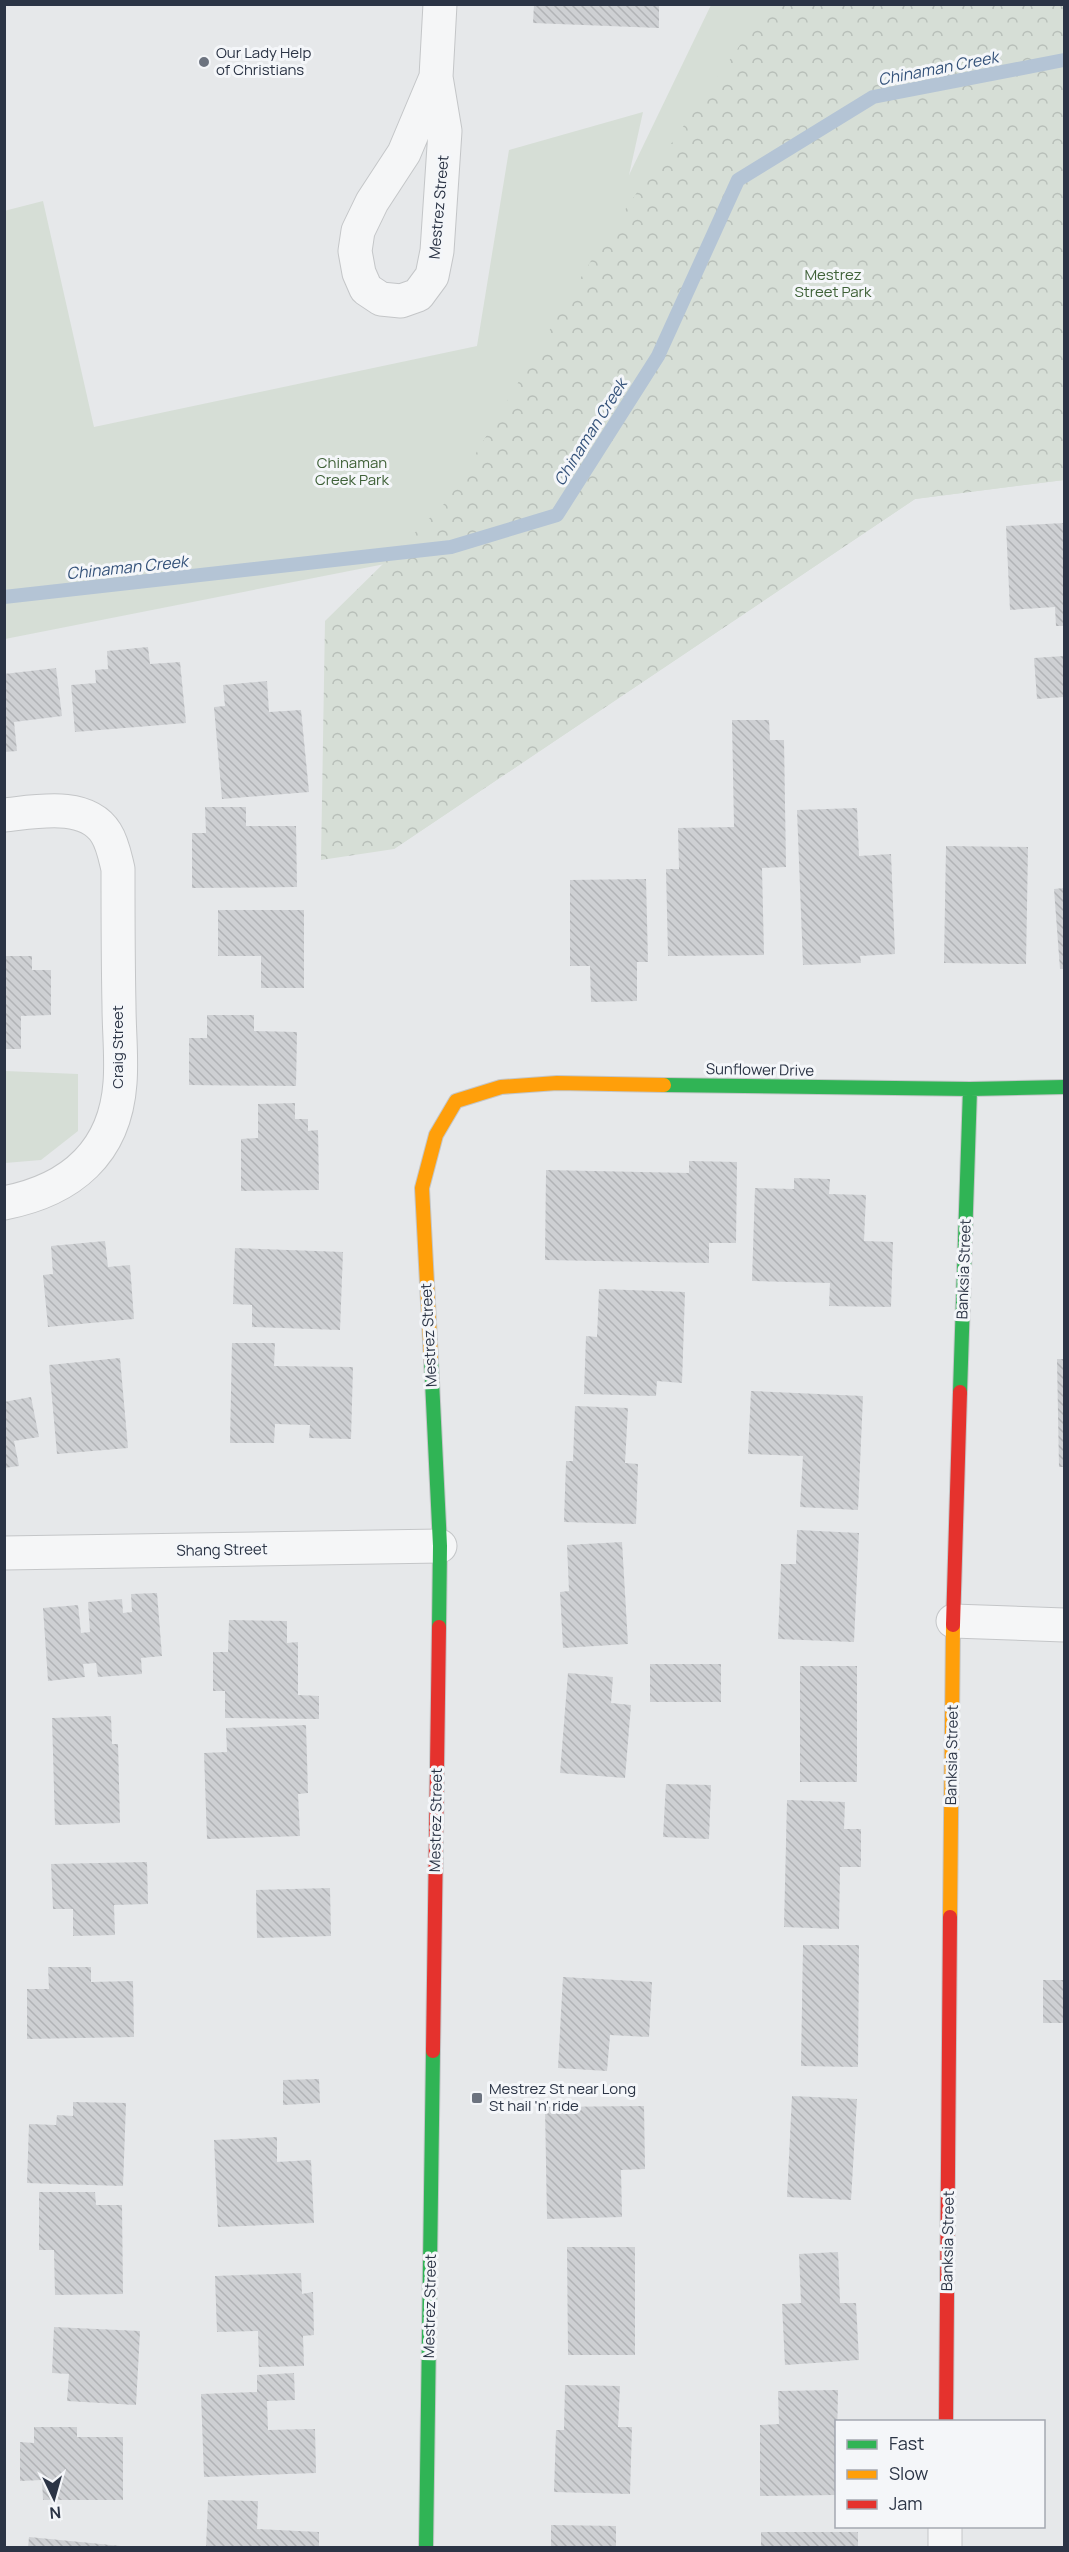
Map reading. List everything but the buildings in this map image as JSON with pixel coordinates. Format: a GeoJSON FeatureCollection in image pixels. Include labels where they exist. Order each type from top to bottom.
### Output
{"type":"FeatureCollection","features":[{"type":"Feature","properties":{"kind":"street","name":"Mestrez Street"},"geometry":{"type":"LineString","coordinates":[[436,77],[404,153],[372,202],[358,231],[355,251],[359,273],[366,289],[381,299],[401,301],[418,296],[432,276],[437,251],[445,131],[436,77],[440,4]]}},
{"type":"Feature","properties":{"kind":"street","name":"Craig Street"},"geometry":{"type":"LineString","coordinates":[[4,815],[57,809],[77,813],[96,823],[105,832],[118,869],[120,1084],[112,1123],[98,1153],[73,1176],[44,1192],[4,1203]]}},
{"type":"Feature","properties":{"kind":"street","name":"Sunflower Drive"},"geometry":{"type":"LineString","coordinates":[[456,1101],[501,1087],[556,1083],[970,1089],[1065,1087]]}},
{"type":"Feature","properties":{"kind":"street","name":"Banksia Street"},"geometry":{"type":"LineString","coordinates":[[946,2420],[953,1621],[970,1089]]}},
{"type":"Feature","properties":{"kind":"street","name":"Mestrez Street"},"geometry":{"type":"LineString","coordinates":[[426,2547],[440,1546],[422,1188],[436,1135],[456,1101]]}},
{"type":"Feature","properties":{"kind":"street","name":"Shang Street"},"geometry":{"type":"LineString","coordinates":[[4,1553],[440,1546]]}},
{"type":"Feature","properties":{"kind":"street"},"geometry":{"type":"LineString","coordinates":[[953,1621],[1065,1625]]}},
{"type":"Feature","properties":{"kind":"street"},"geometry":{"type":"LineString","coordinates":[[945,2528],[945,2547]]}},
{"type":"Feature","properties":{"kind":"green space","name":"Mestrez Street Park"},"geometry":{"type":"Polygon","coordinates":[[[711,5],[1064,5],[1064,480],[915,499],[394,849],[395,562],[5,639],[4,211],[43,201],[94,427],[477,346],[509,150],[643,112],[629,175],[711,5]]]}},
{"type":"Feature","properties":{"kind":"green space","name":"Mestrez Street Park"},"geometry":{"type":"Polygon","coordinates":[[[768,5],[1064,5],[1064,480],[915,499],[394,849],[321,860],[325,621],[448,500],[601,244],[768,5]]]}},
{"type":"Feature","properties":{"kind":"green space"},"geometry":{"type":"Polygon","coordinates":[[[5,1071],[78,1074],[78,1131],[41,1160],[5,1163],[5,1071]]]}},
{"type":"Feature","properties":{"kind":"waterway","name":"Chinaman Creek"},"geometry":{"type":"LineString","coordinates":[[4,597],[451,547],[557,515],[658,356],[738,180],[873,97],[1064,60]]}},
{"type":"Feature","properties":{"kind":"traffic: fast"},"geometry":{"type":"LineString","coordinates":[[664,1085],[970,1089],[1064,1087]]}},
{"type":"Feature","properties":{"kind":"traffic: fast"},"geometry":{"type":"LineString","coordinates":[[960,1392],[970,1089]]}},
{"type":"Feature","properties":{"kind":"traffic: fast"},"geometry":{"type":"LineString","coordinates":[[431,1360],[440,1546],[439,1627]]}},
{"type":"Feature","properties":{"kind":"traffic: fast"},"geometry":{"type":"LineString","coordinates":[[426,2548],[433,2051]]}},
{"type":"Feature","properties":{"kind":"traffic: slow"},"geometry":{"type":"LineString","coordinates":[[431,1360],[422,1188],[436,1135],[456,1101],[501,1087],[557,1083],[664,1085]]}},
{"type":"Feature","properties":{"kind":"traffic: slow"},"geometry":{"type":"LineString","coordinates":[[950,1917],[953,1625]]}},
{"type":"Feature","properties":{"kind":"traffic: jam"},"geometry":{"type":"LineString","coordinates":[[953,1625],[960,1392]]}},
{"type":"Feature","properties":{"kind":"traffic: jam"},"geometry":{"type":"LineString","coordinates":[[433,2051],[439,1627]]}},
{"type":"Feature","properties":{"kind":"traffic: jam"},"geometry":{"type":"LineString","coordinates":[[946,2420],[950,1917]]}},
{"type":"Feature","properties":{"kind":"place","name":"Our Lady Help of Christians"},"geometry":{"type":"Point","coordinates":[204,62]}},
{"type":"Feature","properties":{"kind":"place","name":"Mestrez St near Long St hail 'n' ride"},"geometry":{"type":"Point","coordinates":[477,2098]}},
{"type":"Feature","properties":{"kind":"park label","name":"Chinaman Creek Park"},"geometry":{"type":"Point","coordinates":[352,472]}}]}
